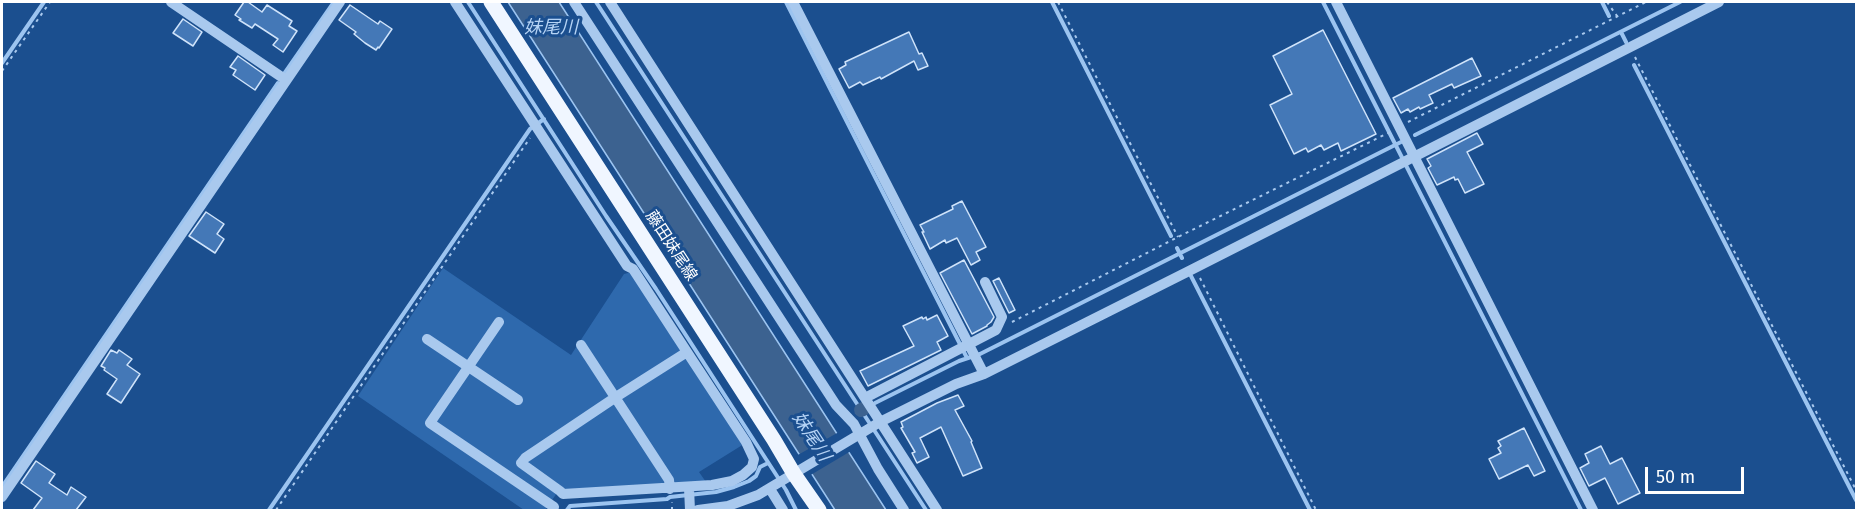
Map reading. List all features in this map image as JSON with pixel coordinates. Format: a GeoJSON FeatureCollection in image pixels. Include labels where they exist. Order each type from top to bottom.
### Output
{"type":"FeatureCollection","features":[{"type":"Feature","properties":{"kind":"main road","name":"藤田妹尾線"},"geometry":{"type":"LineString","coordinates":[[491,2],[774,440],[785,479],[819,510]]}},
{"type":"Feature","properties":{"kind":"street"},"geometry":{"type":"LineString","coordinates":[[171,2],[286,81]]}},
{"type":"Feature","properties":{"kind":"street"},"geometry":{"type":"LineString","coordinates":[[2,497],[340,2]]}},
{"type":"Feature","properties":{"kind":"street"},"geometry":{"type":"LineString","coordinates":[[455,2],[627,266],[633,269],[746,442],[754,459],[752,467],[732,481],[689,493],[670,489],[563,494],[521,464],[525,458],[687,352]]}},
{"type":"Feature","properties":{"kind":"street"},"geometry":{"type":"LineString","coordinates":[[574,2],[836,405],[854,424],[856,437],[904,510]]}},
{"type":"Feature","properties":{"kind":"street"},"geometry":{"type":"LineString","coordinates":[[610,2],[865,398],[875,425],[937,510]]}},
{"type":"Feature","properties":{"kind":"street"},"geometry":{"type":"LineString","coordinates":[[794,2],[967,349],[984,374]]}},
{"type":"Feature","properties":{"kind":"street"},"geometry":{"type":"LineString","coordinates":[[1336,2],[1400,127],[1408,160],[1455,239],[1593,510]]}},
{"type":"Feature","properties":{"kind":"street"},"geometry":{"type":"LineString","coordinates":[[698,510],[728,506],[785,479],[875,425],[956,384],[984,374],[1719,2]]}},
{"type":"Feature","properties":{"kind":"street"},"geometry":{"type":"LineString","coordinates":[[865,398],[967,349],[996,330],[1002,317],[985,282]]}},
{"type":"Feature","properties":{"kind":"street"},"geometry":{"type":"LineString","coordinates":[[499,322],[430,423],[553,509],[563,494]]}},
{"type":"Feature","properties":{"kind":"street"},"geometry":{"type":"LineString","coordinates":[[427,339],[518,400]]}},
{"type":"Feature","properties":{"kind":"street"},"geometry":{"type":"LineString","coordinates":[[582,345],[669,480],[670,489]]}},
{"type":"Feature","properties":{"kind":"street"},"geometry":{"type":"LineString","coordinates":[[783,510],[785,479]]}},
{"type":"Feature","properties":{"kind":"street"},"geometry":{"type":"LineString","coordinates":[[689,493],[690,510]]}},
{"type":"Feature","properties":{"kind":"path"},"geometry":{"type":"LineString","coordinates":[[2,71],[50,2]]}},
{"type":"Feature","properties":{"kind":"path"},"geometry":{"type":"LineString","coordinates":[[1058,2],[1178,237]]}},
{"type":"Feature","properties":{"kind":"path"},"geometry":{"type":"LineString","coordinates":[[1607,2],[1617,16]]}},
{"type":"Feature","properties":{"kind":"path"},"geometry":{"type":"LineString","coordinates":[[1400,127],[1646,2]]}},
{"type":"Feature","properties":{"kind":"path"},"geometry":{"type":"LineString","coordinates":[[1630,46],[1857,490]]}},
{"type":"Feature","properties":{"kind":"path"},"geometry":{"type":"LineString","coordinates":[[276,510],[537,127]]}},
{"type":"Feature","properties":{"kind":"path"},"geometry":{"type":"LineString","coordinates":[[996,330],[1386,134]]}},
{"type":"Feature","properties":{"kind":"path"},"geometry":{"type":"LineString","coordinates":[[1195,268],[1316,510]]}},
{"type":"Feature","properties":{"kind":"path"},"geometry":{"type":"LineString","coordinates":[[672,502],[672,510]]}},
{"type":"Feature","properties":{"kind":"shaded area"},"geometry":{"type":"Polygon","coordinates":[[[443,268],[571,355],[624,274],[632,272],[744,444],[699,472],[706,482],[557,493],[545,510],[524,510],[358,396],[443,268]]]}},
{"type":"Feature","properties":{"kind":"water","name":"妹尾川"},"geometry":{"type":"Polygon","coordinates":[[[508,2],[559,2],[886,510],[835,510],[508,2]]]}},
{"type":"Feature","properties":{"kind":"pier"},"geometry":{"type":"Polygon","coordinates":[[[839,432],[851,451],[809,476],[796,456],[839,432]]]}},
{"type":"Feature","properties":{"kind":"building"},"geometry":{"type":"Polygon","coordinates":[[[244,2],[248,2],[262,12],[267,5],[292,21],[289,26],[297,31],[283,52],[273,45],[278,39],[255,24],[252,28],[235,15],[244,2]]]}},
{"type":"Feature","properties":{"kind":"building"},"geometry":{"type":"Polygon","coordinates":[[[350,5],[378,24],[380,21],[392,29],[376,50],[339,20],[350,5]]]}},
{"type":"Feature","properties":{"kind":"building"},"geometry":{"type":"Polygon","coordinates":[[[183,19],[202,32],[193,46],[173,33],[183,19]]]}},
{"type":"Feature","properties":{"kind":"building"},"geometry":{"type":"Polygon","coordinates":[[[1323,30],[1376,134],[1341,151],[1338,143],[1324,150],[1321,145],[1308,152],[1306,148],[1294,154],[1270,105],[1292,94],[1273,56],[1323,30]]]}},
{"type":"Feature","properties":{"kind":"building"},"geometry":{"type":"Polygon","coordinates":[[[909,32],[919,54],[922,53],[928,66],[918,70],[914,61],[881,79],[880,77],[863,85],[860,82],[849,88],[839,69],[846,65],[845,62],[909,32]]]}},
{"type":"Feature","properties":{"kind":"building"},"geometry":{"type":"Polygon","coordinates":[[[238,56],[265,75],[255,90],[233,75],[236,70],[230,67],[238,56]]]}},
{"type":"Feature","properties":{"kind":"building"},"geometry":{"type":"Polygon","coordinates":[[[1472,58],[1481,76],[1454,88],[1452,84],[1429,95],[1433,103],[1420,109],[1419,107],[1410,112],[1408,109],[1401,113],[1393,98],[1472,58]]]}},
{"type":"Feature","properties":{"kind":"building"},"geometry":{"type":"Polygon","coordinates":[[[1477,133],[1483,144],[1467,152],[1484,184],[1465,193],[1458,179],[1455,180],[1454,177],[1437,185],[1428,168],[1431,166],[1427,159],[1477,133]]]}},
{"type":"Feature","properties":{"kind":"building"},"geometry":{"type":"Polygon","coordinates":[[[962,201],[986,247],[976,252],[980,260],[971,265],[957,238],[946,243],[945,240],[930,249],[920,225],[953,209],[952,206],[962,201]]]}},
{"type":"Feature","properties":{"kind":"building"},"geometry":{"type":"Polygon","coordinates":[[[206,212],[224,224],[217,234],[224,239],[215,253],[189,236],[206,212]]]}},
{"type":"Feature","properties":{"kind":"building"},"geometry":{"type":"Polygon","coordinates":[[[964,260],[994,317],[987,326],[972,334],[940,273],[964,260]]]}},
{"type":"Feature","properties":{"kind":"building"},"geometry":{"type":"Polygon","coordinates":[[[999,278],[1015,310],[1009,313],[993,281],[999,278]]]}},
{"type":"Feature","properties":{"kind":"building"},"geometry":{"type":"Polygon","coordinates":[[[937,315],[948,336],[937,342],[941,350],[868,386],[860,371],[914,346],[903,326],[922,317],[923,319],[926,317],[927,320],[937,315]]]}},
{"type":"Feature","properties":{"kind":"building"},"geometry":{"type":"Polygon","coordinates":[[[111,350],[117,353],[119,350],[132,359],[127,365],[140,374],[121,403],[107,394],[117,379],[101,366],[111,350]]]}},
{"type":"Feature","properties":{"kind":"building"},"geometry":{"type":"Polygon","coordinates":[[[958,395],[964,406],[955,410],[972,441],[982,468],[963,476],[941,427],[920,438],[929,457],[917,463],[912,453],[915,452],[901,428],[903,427],[901,422],[958,395]]]}},
{"type":"Feature","properties":{"kind":"building"},"geometry":{"type":"Polygon","coordinates":[[[1524,428],[1545,471],[1534,476],[1528,465],[1499,479],[1489,459],[1501,453],[1498,441],[1524,428]]]}},
{"type":"Feature","properties":{"kind":"building"},"geometry":{"type":"Polygon","coordinates":[[[1601,446],[1610,464],[1622,458],[1640,493],[1618,504],[1605,478],[1589,486],[1580,468],[1589,463],[1585,454],[1601,446]]]}},
{"type":"Feature","properties":{"kind":"building"},"geometry":{"type":"Polygon","coordinates":[[[36,461],[55,474],[49,483],[67,495],[71,487],[86,497],[76,510],[33,510],[42,498],[21,483],[36,461]]]}},
{"type":"Feature","properties":{"kind":"waterway"},"geometry":{"type":"LineString","coordinates":[[2,63],[44,2]]}},
{"type":"Feature","properties":{"kind":"waterway"},"geometry":{"type":"LineString","coordinates":[[284,74],[334,2]]}},
{"type":"Feature","properties":{"kind":"waterway"},"geometry":{"type":"LineString","coordinates":[[468,2],[786,490],[796,510]]}},
{"type":"Feature","properties":{"kind":"waterway"},"geometry":{"type":"LineString","coordinates":[[596,2],[926,510]]}},
{"type":"Feature","properties":{"kind":"waterway"},"geometry":{"type":"LineString","coordinates":[[786,2],[967,358]]}},
{"type":"Feature","properties":{"kind":"waterway"},"geometry":{"type":"LineString","coordinates":[[1052,2],[1171,236]]}},
{"type":"Feature","properties":{"kind":"waterway"},"geometry":{"type":"LineString","coordinates":[[1323,2],[1581,510]]}},
{"type":"Feature","properties":{"kind":"waterway"},"geometry":{"type":"LineString","coordinates":[[1602,2],[1609,16]]}},
{"type":"Feature","properties":{"kind":"waterway"},"geometry":{"type":"LineString","coordinates":[[1415,135],[1680,2]]}},
{"type":"Feature","properties":{"kind":"waterway"},"geometry":{"type":"LineString","coordinates":[[1621,32],[1626,42]]}},
{"type":"Feature","properties":{"kind":"waterway"},"geometry":{"type":"LineString","coordinates":[[1634,65],[1856,500]]}},
{"type":"Feature","properties":{"kind":"waterway"},"geometry":{"type":"LineString","coordinates":[[2,487],[278,83]]}},
{"type":"Feature","properties":{"kind":"waterway"},"geometry":{"type":"LineString","coordinates":[[269,510],[530,129],[544,119]]}},
{"type":"Feature","properties":{"kind":"waterway"},"geometry":{"type":"LineString","coordinates":[[875,403],[959,361],[980,354],[1401,142]]}},
{"type":"Feature","properties":{"kind":"waterway"},"geometry":{"type":"LineString","coordinates":[[1177,248],[1182,258]]}},
{"type":"Feature","properties":{"kind":"waterway"},"geometry":{"type":"LineString","coordinates":[[1191,276],[1310,510]]}},
{"type":"Feature","properties":{"kind":"waterway"},"geometry":{"type":"LineString","coordinates":[[567,510],[570,506],[667,499],[716,492],[749,481],[756,476],[760,467],[768,463]]}}]}
